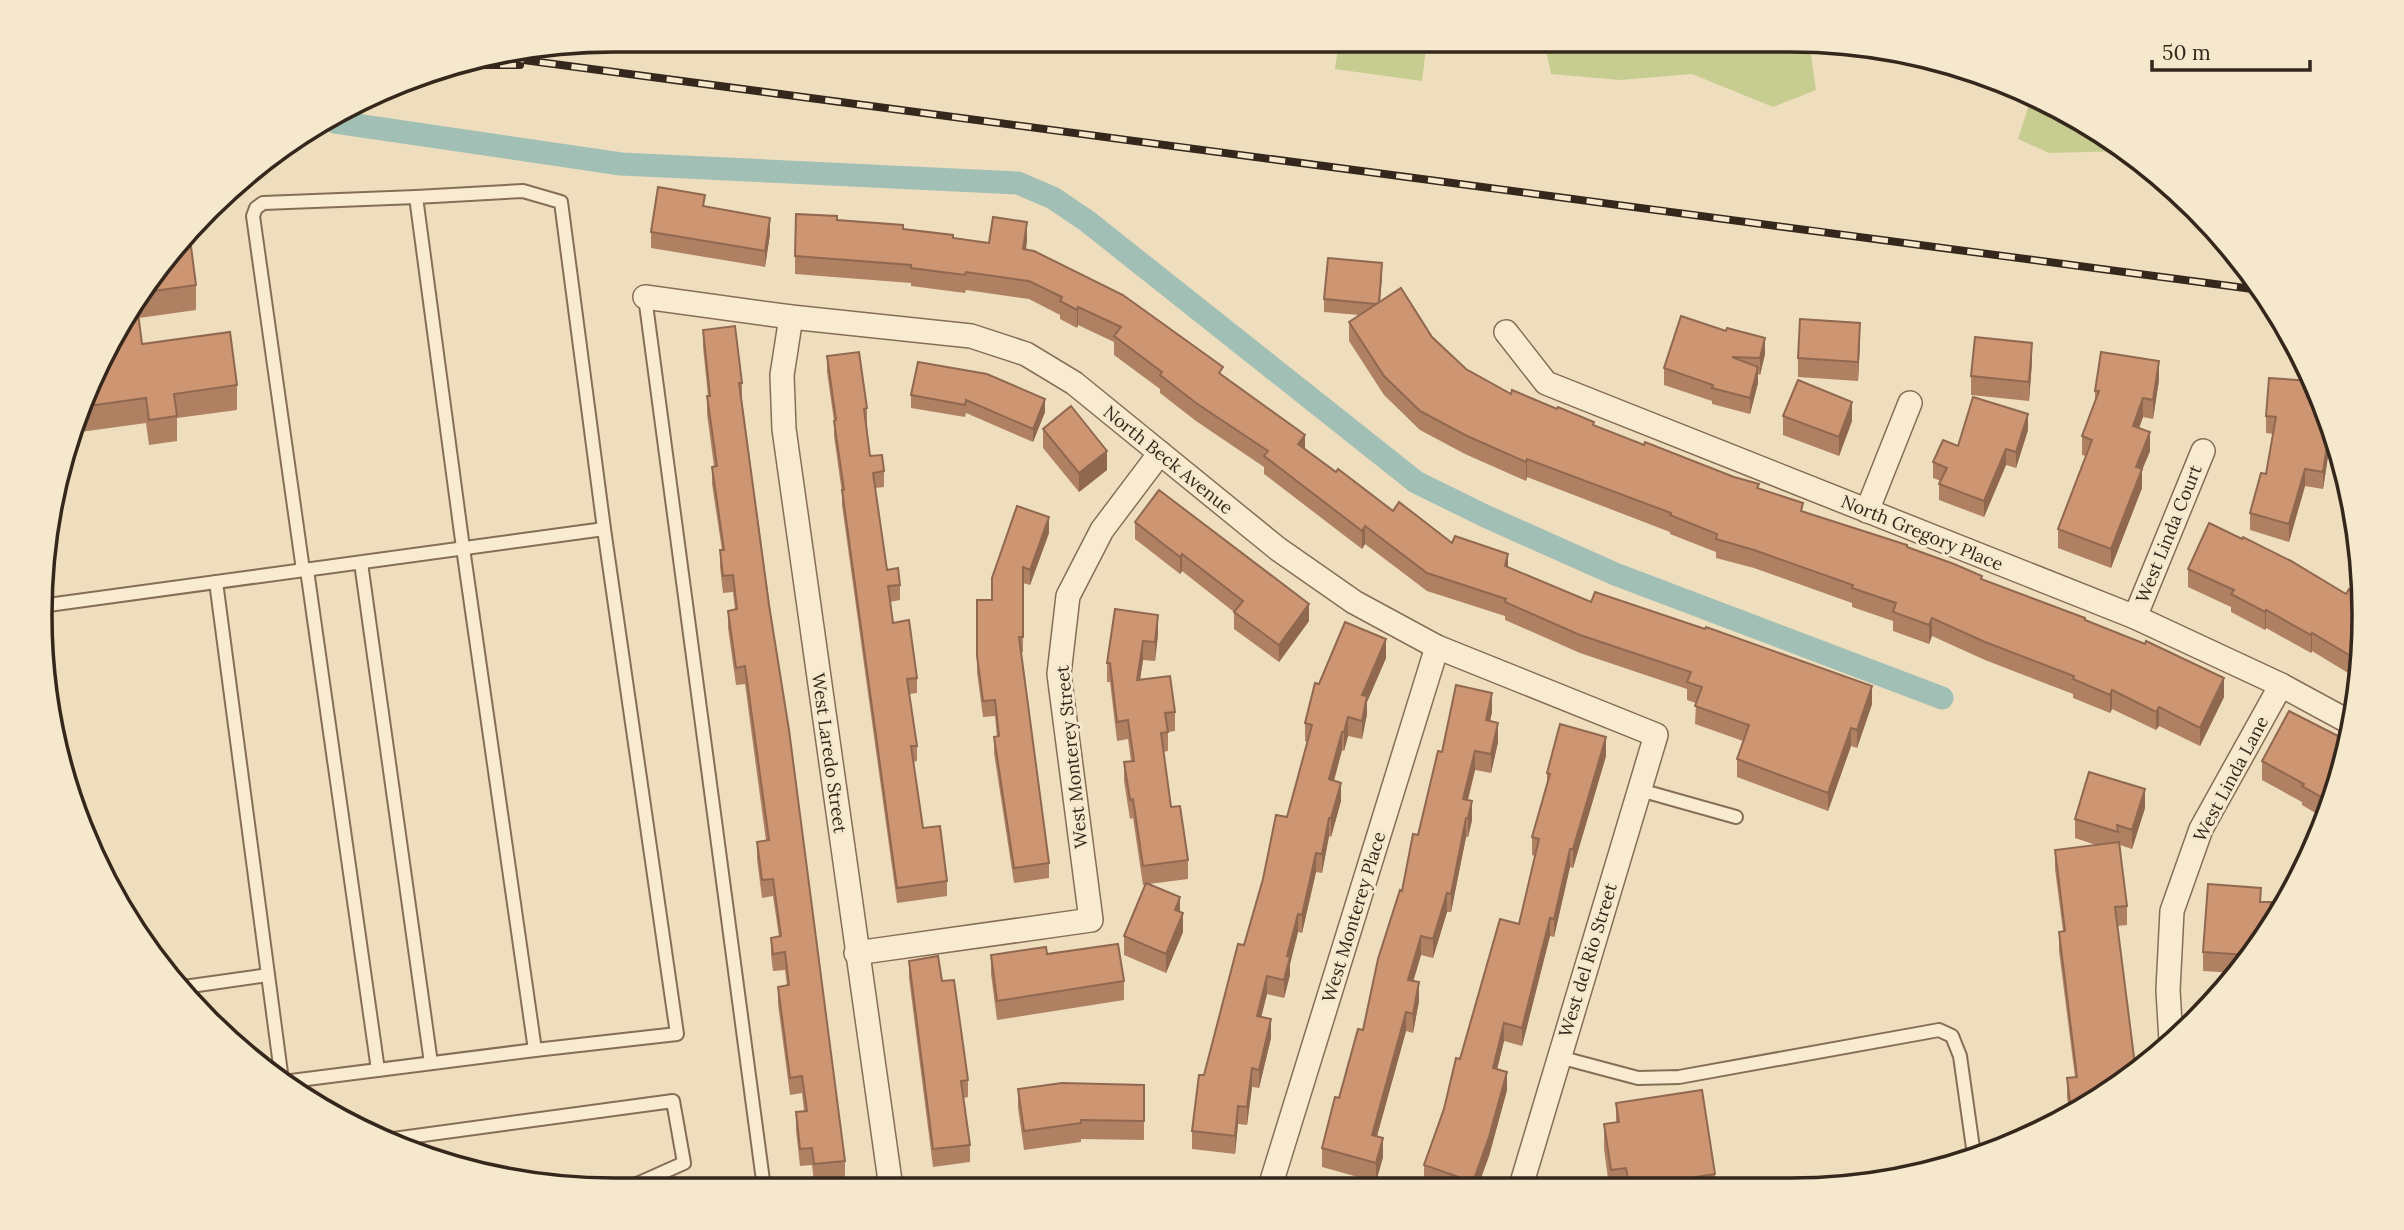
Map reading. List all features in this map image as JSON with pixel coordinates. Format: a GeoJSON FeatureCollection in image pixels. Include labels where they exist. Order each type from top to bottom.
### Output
{"type":"FeatureCollection","features":[{"type":"Feature","properties":{"kind":"street","name":"North Beck Avenue"},"geometry":{"type":"LineString","coordinates":[[645,297],[792,317],[971,336],[1026,354],[1074,383],[1289,556],[1354,602],[1437,647],[1656,735]]}},
{"type":"Feature","properties":{"kind":"street","name":"West Laredo Street"},"geometry":{"type":"LineString","coordinates":[[792,317],[782,375],[784,429],[890,1178]]}},
{"type":"Feature","properties":{"kind":"street","name":"North Gregory Place"},"geometry":{"type":"LineString","coordinates":[[1506,332],[1546,383],[2135,617],[2281,685],[2342,718]]}},
{"type":"Feature","properties":{"kind":"street"},"geometry":{"type":"LineString","coordinates":[[1867,511],[1910,403]]}},
{"type":"Feature","properties":{"kind":"street","name":"West Linda Court"},"geometry":{"type":"LineString","coordinates":[[2135,617],[2203,451]]}},
{"type":"Feature","properties":{"kind":"street","name":"West Monterey Street"},"geometry":{"type":"LineString","coordinates":[[856,953],[1091,920],[1059,674],[1068,596],[1102,530],[1160,453]]}},
{"type":"Feature","properties":{"kind":"street","name":"West Monterey Place"},"geometry":{"type":"LineString","coordinates":[[1272,1178],[1437,647]]}},
{"type":"Feature","properties":{"kind":"street","name":"West Linda Lane"},"geometry":{"type":"LineString","coordinates":[[2170,1028],[2168,990],[2172,911],[2201,829],[2281,685]]}},
{"type":"Feature","properties":{"kind":"street","name":"West del Rio Street"},"geometry":{"type":"LineString","coordinates":[[1523,1178],[1656,735]]}},
{"type":"Feature","properties":{"kind":"lane"},"geometry":{"type":"LineString","coordinates":[[298,1080],[677,1034],[604,529],[561,202],[523,191],[263,203],[256,208],[253,216],[378,1070]]}},
{"type":"Feature","properties":{"kind":"lane"},"geometry":{"type":"LineString","coordinates":[[416,197],[535,1050]]}},
{"type":"Feature","properties":{"kind":"lane"},"geometry":{"type":"LineString","coordinates":[[645,297],[763,1178]]}},
{"type":"Feature","properties":{"kind":"lane"},"geometry":{"type":"LineString","coordinates":[[53,604],[604,529]]}},
{"type":"Feature","properties":{"kind":"lane"},"geometry":{"type":"LineString","coordinates":[[361,562],[431,1063]]}},
{"type":"Feature","properties":{"kind":"lane"},"geometry":{"type":"LineString","coordinates":[[216,582],[280,1066]]}},
{"type":"Feature","properties":{"kind":"lane"},"geometry":{"type":"LineString","coordinates":[[1640,790],[1736,817]]}},
{"type":"Feature","properties":{"kind":"lane"},"geometry":{"type":"LineString","coordinates":[[192,986],[268,975]]}},
{"type":"Feature","properties":{"kind":"lane"},"geometry":{"type":"LineString","coordinates":[[1559,1056],[1638,1078],[1679,1077],[1939,1030],[1952,1036],[1960,1056],[1973,1147]]}},
{"type":"Feature","properties":{"kind":"lane"},"geometry":{"type":"LineString","coordinates":[[406,1137],[673,1101],[684,1163],[650,1178]]}},
{"type":"Feature","properties":{"kind":"green space"},"geometry":{"type":"Polygon","coordinates":[[[1337,52],[1426,52],[1422,81],[1335,69],[1337,52]]]}},
{"type":"Feature","properties":{"kind":"green space"},"geometry":{"type":"Polygon","coordinates":[[[1546,52],[1811,53],[1816,90],[1773,107],[1692,74],[1620,80],[1551,74],[1546,52]]]}},
{"type":"Feature","properties":{"kind":"green space"},"geometry":{"type":"Polygon","coordinates":[[[2028,106],[2108,151],[2049,153],[2018,139],[2028,106]]]}},
{"type":"Feature","properties":{"kind":"building"},"geometry":{"type":"Polygon","coordinates":[[[658,187],[705,195],[703,206],[770,218],[765,251],[651,232],[658,187]]]}},
{"type":"Feature","properties":{"kind":"building"},"geometry":{"type":"Polygon","coordinates":[[[796,214],[837,216],[837,220],[903,225],[903,229],[953,235],[953,238],[989,243],[993,217],[1027,222],[1023,249],[1034,251],[1123,295],[1223,367],[1219,373],[1305,435],[1298,444],[1336,472],[1338,469],[1393,511],[1399,502],[1452,543],[1455,536],[1508,554],[1505,566],[1591,602],[1595,592],[1705,629],[1706,627],[1872,686],[1857,730],[1851,728],[1828,793],[1737,759],[1749,725],[1695,706],[1702,687],[1687,682],[1691,672],[1580,635],[1505,602],[1506,599],[1427,573],[1365,526],[1362,531],[1264,456],[1268,451],[1196,403],[1160,375],[1162,372],[1114,336],[1121,327],[1078,307],[1077,310],[1060,301],[1062,297],[1029,281],[911,268],[911,265],[795,256],[796,214]]]}},
{"type":"Feature","properties":{"kind":"building"},"geometry":{"type":"Polygon","coordinates":[[[191,245],[196,285],[156,291],[191,245]]]}},
{"type":"Feature","properties":{"kind":"building"},"geometry":{"type":"Polygon","coordinates":[[[1328,258],[1382,263],[1379,303],[1324,299],[1328,258]]]}},
{"type":"Feature","properties":{"kind":"building"},"geometry":{"type":"Polygon","coordinates":[[[1401,288],[1432,337],[1466,369],[1511,394],[1512,390],[1644,445],[1645,442],[1759,484],[1757,488],[1803,503],[1801,511],[1907,545],[1982,576],[1981,579],[2145,644],[2146,641],[2224,678],[2200,728],[2159,707],[2156,712],[2112,690],[2110,695],[2073,679],[2074,676],[1985,642],[1932,618],[1929,625],[1893,612],[1896,603],[1852,588],[1853,585],[1716,539],[1717,534],[1670,515],[1671,513],[1527,459],[1526,462],[1465,435],[1420,411],[1384,376],[1349,322],[1401,288]]]}},
{"type":"Feature","properties":{"kind":"building"},"geometry":{"type":"Polygon","coordinates":[[[138,316],[142,344],[230,332],[237,385],[174,394],[177,416],[149,420],[146,398],[93,405],[138,316]]]}},
{"type":"Feature","properties":{"kind":"building"},"geometry":{"type":"Polygon","coordinates":[[[1681,316],[1726,331],[1727,328],[1765,338],[1760,358],[1732,357],[1758,367],[1750,398],[1712,388],[1713,385],[1664,368],[1681,316]]]}},
{"type":"Feature","properties":{"kind":"building"},"geometry":{"type":"Polygon","coordinates":[[[1800,319],[1860,323],[1858,362],[1798,358],[1800,319]]]}},
{"type":"Feature","properties":{"kind":"building"},"geometry":{"type":"Polygon","coordinates":[[[735,326],[742,383],[739,383],[789,730],[845,1161],[814,1164],[812,1148],[800,1149],[796,1112],[807,1111],[802,1076],[790,1078],[778,987],[789,985],[785,952],[773,954],[771,938],[781,936],[773,879],[762,880],[757,842],[769,840],[745,666],[736,668],[728,611],[737,609],[733,575],[723,576],[720,550],[724,550],[712,467],[717,466],[707,396],[710,396],[703,330],[735,326]]]}},
{"type":"Feature","properties":{"kind":"building"},"geometry":{"type":"Polygon","coordinates":[[[1975,337],[2032,343],[2029,382],[1971,376],[1975,337]]]}},
{"type":"Feature","properties":{"kind":"building"},"geometry":{"type":"Polygon","coordinates":[[[859,352],[870,456],[882,455],[884,471],[873,473],[887,570],[898,568],[900,585],[888,586],[893,623],[909,620],[917,678],[907,679],[917,746],[911,746],[923,828],[940,826],[947,881],[897,888],[842,490],[827,356],[859,352]]]}},
{"type":"Feature","properties":{"kind":"building"},"geometry":{"type":"Polygon","coordinates":[[[2101,352],[2159,361],[2153,400],[2143,398],[2133,426],[2150,432],[2136,467],[2142,469],[2111,549],[2058,529],[2092,440],[2082,436],[2099,391],[2095,391],[2101,352]]]}},
{"type":"Feature","properties":{"kind":"building"},"geometry":{"type":"Polygon","coordinates":[[[918,362],[987,374],[1045,399],[1033,429],[966,400],[965,405],[911,395],[918,362]]]}},
{"type":"Feature","properties":{"kind":"building"},"geometry":{"type":"Polygon","coordinates":[[[2269,378],[2300,380],[2326,450],[2323,472],[2305,469],[2289,524],[2250,513],[2261,473],[2266,474],[2276,417],[2266,416],[2269,378]]]}},
{"type":"Feature","properties":{"kind":"building"},"geometry":{"type":"Polygon","coordinates":[[[1798,380],[1852,402],[1839,437],[1783,416],[1798,380]]]}},
{"type":"Feature","properties":{"kind":"building"},"geometry":{"type":"Polygon","coordinates":[[[1973,397],[2028,414],[2016,452],[2006,449],[1984,501],[1939,484],[1947,468],[1933,462],[1943,440],[1958,446],[1973,397]]]}},
{"type":"Feature","properties":{"kind":"building"},"geometry":{"type":"Polygon","coordinates":[[[1071,406],[1107,451],[1079,473],[1043,429],[1071,406]]]}},
{"type":"Feature","properties":{"kind":"building"},"geometry":{"type":"Polygon","coordinates":[[[1159,490],[1309,604],[1279,645],[1234,612],[1243,601],[1135,522],[1159,490]]]}},
{"type":"Feature","properties":{"kind":"building"},"geometry":{"type":"Polygon","coordinates":[[[1017,506],[1049,517],[1030,570],[1023,567],[1023,637],[1019,637],[1049,863],[1014,868],[994,737],[999,736],[995,700],[983,701],[977,656],[977,600],[992,600],[992,578],[1017,506]]]}},
{"type":"Feature","properties":{"kind":"building"},"geometry":{"type":"Polygon","coordinates":[[[2209,523],[2291,561],[2346,594],[2349,589],[2352,615],[2350,655],[2312,633],[2311,635],[2231,594],[2234,590],[2188,569],[2209,523]]]}},
{"type":"Feature","properties":{"kind":"building"},"geometry":{"type":"Polygon","coordinates":[[[1115,609],[1158,615],[1155,642],[1143,641],[1137,680],[1170,676],[1175,712],[1165,713],[1168,732],[1161,733],[1171,807],[1180,806],[1188,860],[1143,866],[1133,799],[1130,800],[1124,762],[1134,761],[1128,720],[1117,722],[1110,663],[1107,663],[1115,609]]]}},
{"type":"Feature","properties":{"kind":"building"},"geometry":{"type":"Polygon","coordinates":[[[1345,622],[1386,639],[1362,695],[1367,696],[1362,721],[1348,717],[1342,732],[1329,779],[1341,783],[1329,818],[1322,854],[1316,853],[1302,915],[1298,914],[1284,980],[1267,976],[1257,1016],[1271,1019],[1259,1070],[1252,1068],[1247,1107],[1238,1106],[1235,1136],[1192,1131],[1199,1075],[1204,1075],[1238,944],[1244,945],[1263,879],[1276,815],[1287,817],[1312,725],[1305,723],[1315,683],[1319,684],[1345,622]]]}},
{"type":"Feature","properties":{"kind":"building"},"geometry":{"type":"Polygon","coordinates":[[[1456,685],[1492,693],[1486,720],[1498,723],[1491,754],[1475,751],[1463,799],[1472,801],[1466,818],[1451,894],[1447,893],[1433,939],[1421,936],[1408,980],[1419,982],[1413,1014],[1406,1012],[1372,1135],[1383,1138],[1376,1163],[1322,1148],[1335,1097],[1339,1098],[1358,1029],[1363,1030],[1378,959],[1400,890],[1402,891],[1413,834],[1418,835],[1438,751],[1442,752],[1456,685]]]}},
{"type":"Feature","properties":{"kind":"building"},"geometry":{"type":"Polygon","coordinates":[[[2289,711],[2338,736],[2322,797],[2302,786],[2304,784],[2262,761],[2289,711]]]}},
{"type":"Feature","properties":{"kind":"building"},"geometry":{"type":"Polygon","coordinates":[[[1560,724],[1606,737],[1573,849],[1570,849],[1554,919],[1550,918],[1522,1028],[1504,1023],[1493,1068],[1507,1072],[1489,1137],[1474,1178],[1461,1178],[1424,1165],[1444,1109],[1456,1058],[1460,1059],[1500,919],[1519,924],[1539,839],[1532,837],[1550,774],[1547,773],[1560,724]]]}},
{"type":"Feature","properties":{"kind":"building"},"geometry":{"type":"Polygon","coordinates":[[[2089,772],[2145,789],[2132,830],[2117,825],[2118,832],[2075,819],[2089,772]]]}},
{"type":"Feature","properties":{"kind":"building"},"geometry":{"type":"Polygon","coordinates":[[[2119,842],[2127,906],[2115,907],[2134,1058],[2102,1083],[2070,1102],[2067,1078],[2077,1077],[2059,932],[2065,931],[2055,850],[2119,842]]]}},
{"type":"Feature","properties":{"kind":"building"},"geometry":{"type":"Polygon","coordinates":[[[1146,883],[1180,897],[1175,910],[1183,913],[1166,954],[1124,936],[1146,883]]]}},
{"type":"Feature","properties":{"kind":"building"},"geometry":{"type":"Polygon","coordinates":[[[2208,884],[2261,888],[2260,902],[2271,902],[2271,905],[2237,954],[2203,952],[2208,884]]]}},
{"type":"Feature","properties":{"kind":"building"},"geometry":{"type":"Polygon","coordinates":[[[1118,944],[1124,981],[997,1001],[991,955],[1046,947],[1047,954],[1118,944]]]}},
{"type":"Feature","properties":{"kind":"building"},"geometry":{"type":"Polygon","coordinates":[[[938,956],[942,981],[954,980],[968,1080],[961,1081],[970,1145],[933,1149],[909,961],[938,956]]]}},
{"type":"Feature","properties":{"kind":"building"},"geometry":{"type":"Polygon","coordinates":[[[1062,1083],[1144,1085],[1144,1121],[1081,1120],[1081,1123],[1024,1131],[1018,1089],[1062,1083]]]}},
{"type":"Feature","properties":{"kind":"building"},"geometry":{"type":"Polygon","coordinates":[[[1702,1090],[1715,1174],[1689,1178],[1628,1178],[1626,1168],[1611,1170],[1604,1124],[1619,1122],[1616,1103],[1702,1090]]]}},
{"type":"Feature","properties":{"kind":"waterway"},"geometry":{"type":"LineString","coordinates":[[343,123],[621,164],[1018,183],[1053,198],[1087,221],[1416,482],[1615,574],[1942,698]]}},
{"type":"Feature","properties":{"kind":"railway"},"geometry":{"type":"LineString","coordinates":[[523,60],[2247,288]]}},
{"type":"Feature","properties":{"kind":"railway"},"geometry":{"type":"LineString","coordinates":[[497,65],[520,65]]}}]}
